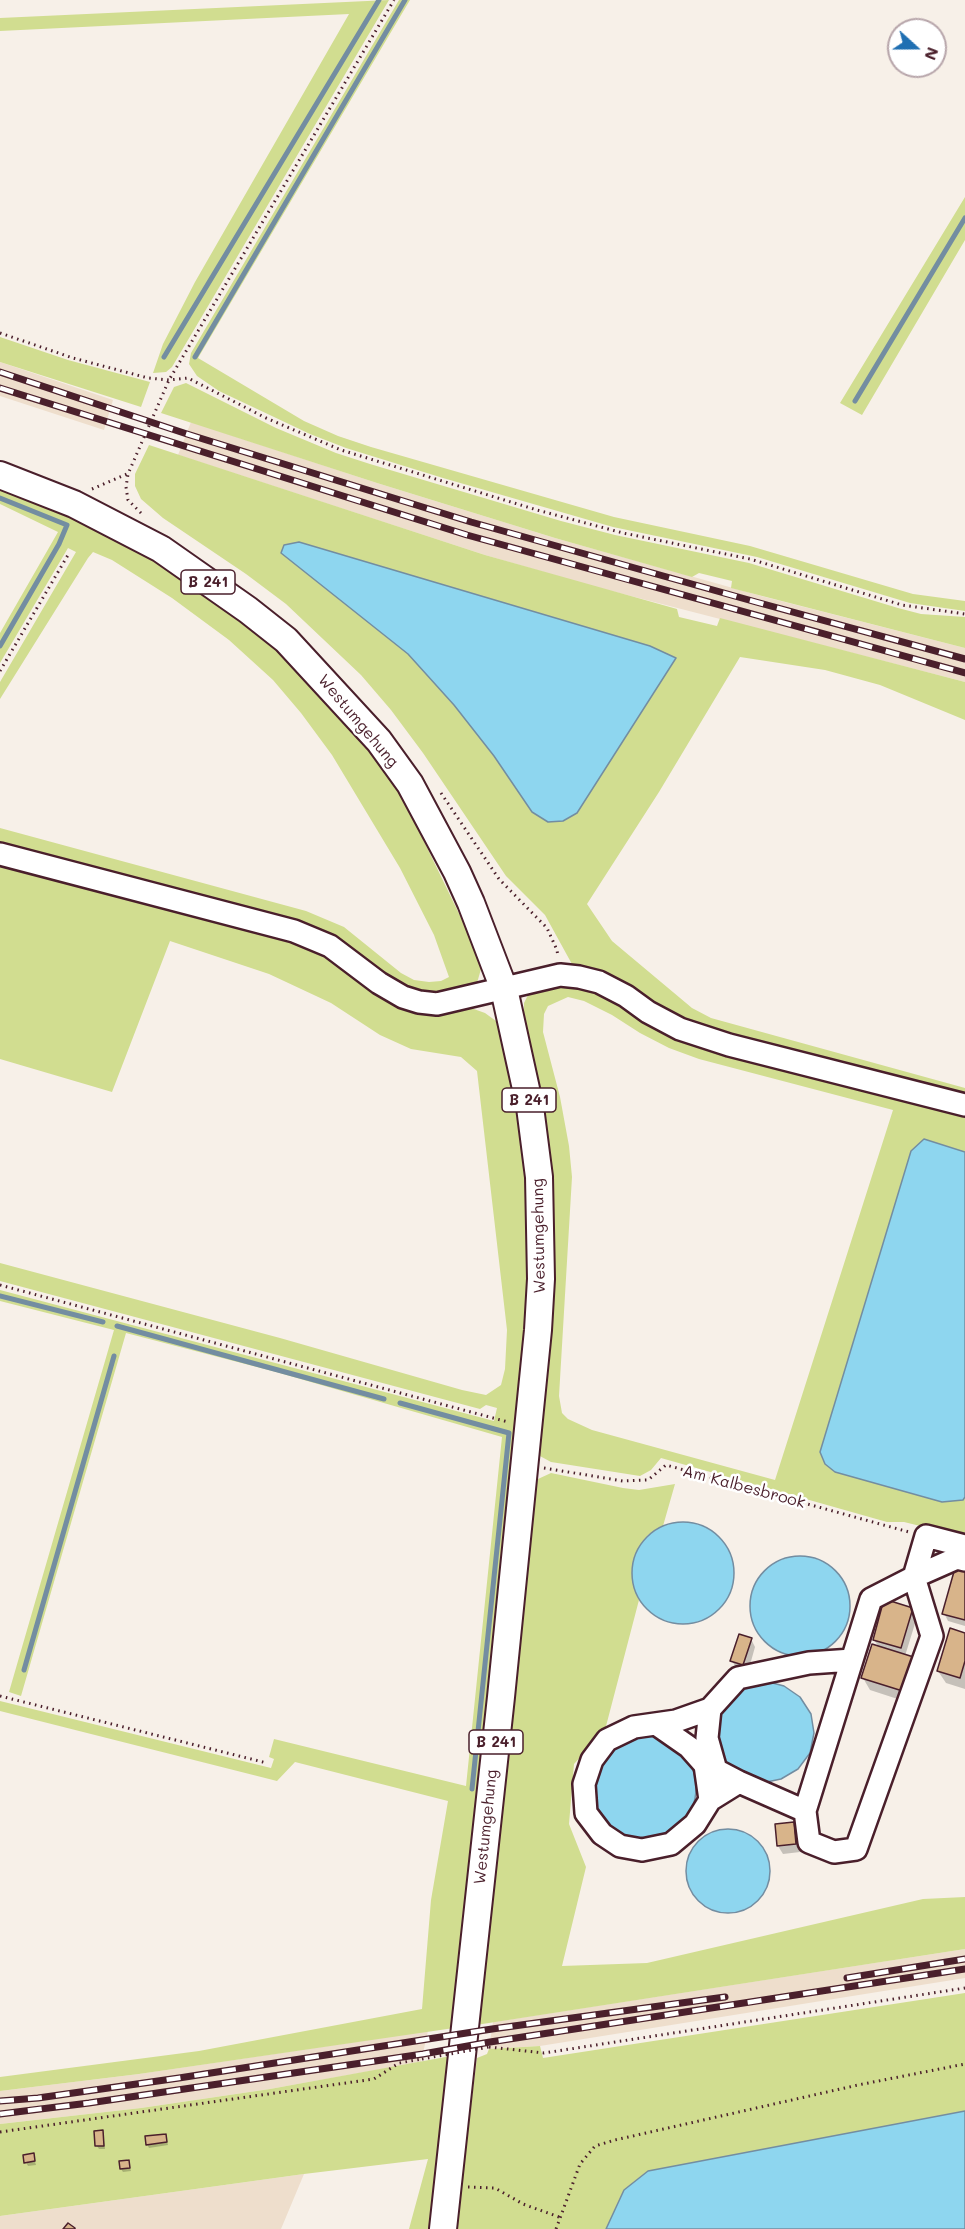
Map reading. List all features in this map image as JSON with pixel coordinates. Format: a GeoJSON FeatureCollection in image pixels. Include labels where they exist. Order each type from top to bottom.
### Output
{"type":"FeatureCollection","features":[{"type":"Feature","properties":{"kind":"main road","name":"Westumgehung"},"geometry":{"type":"LineString","coordinates":[[0,475],[74,504],[161,549],[248,610],[286,640],[379,741],[410,784],[457,872],[504,989],[530,1107],[539,1177],[540,1290],[525,1465],[443,2229]]}},
{"type":"Feature","properties":{"kind":"street"},"geometry":{"type":"LineString","coordinates":[[0,854],[294,931],[330,946],[379,983],[403,997],[437,1004],[560,975],[579,977],[599,982],[680,1029],[729,1045],[965,1106]]}},
{"type":"Feature","properties":{"kind":"street"},"geometry":{"type":"LineString","coordinates":[[965,1546],[926,1536],[914,1577],[932,1636],[856,1849],[834,1852],[809,1842],[805,1811],[871,1599],[914,1577],[957,1558],[965,1560]]}},
{"type":"Feature","properties":{"kind":"street"},"geometry":{"type":"LineString","coordinates":[[739,1782],[710,1800],[695,1824],[671,1844],[642,1850],[620,1846],[602,1834],[586,1813],[584,1784],[592,1760],[607,1740],[634,1727],[676,1721],[710,1709],[738,1678],[809,1663],[852,1660]]}},
{"type":"Feature","properties":{"kind":"street"},"geometry":{"type":"LineString","coordinates":[[710,1709],[707,1738],[716,1770],[805,1811]]}},
{"type":"Feature","properties":{"kind":"street"},"geometry":{"type":"LineString","coordinates":[[656,1724],[689,1747],[705,1765],[710,1800]]}},
{"type":"Feature","properties":{"kind":"path"},"geometry":{"type":"LineString","coordinates":[[138,512],[128,500],[126,487],[128,474],[169,380],[394,0]]}},
{"type":"Feature","properties":{"kind":"path"},"geometry":{"type":"LineString","coordinates":[[0,333],[147,378],[169,380],[188,378],[266,418],[356,455],[537,510],[623,533],[750,559],[902,605],[965,614]]}},
{"type":"Feature","properties":{"kind":"path"},"geometry":{"type":"LineString","coordinates":[[91,489],[128,474]]}},
{"type":"Feature","properties":{"kind":"path"},"geometry":{"type":"LineString","coordinates":[[0,671],[68,555]]}},
{"type":"Feature","properties":{"kind":"path"},"geometry":{"type":"LineString","coordinates":[[0,1285],[488,1417]]}},
{"type":"Feature","properties":{"kind":"path","name":"Am Kalbesbrook"},"geometry":{"type":"LineString","coordinates":[[525,1465],[623,1481],[648,1480],[666,1465],[926,1536]]}},
{"type":"Feature","properties":{"kind":"path"},"geometry":{"type":"LineString","coordinates":[[0,1695],[267,1762]]}},
{"type":"Feature","properties":{"kind":"path"},"geometry":{"type":"LineString","coordinates":[[0,2132],[374,2079],[399,2063],[489,2047],[544,2054],[965,1988]]}},
{"type":"Feature","properties":{"kind":"path"},"geometry":{"type":"LineString","coordinates":[[556,2229],[580,2164],[595,2146],[858,2085],[965,2064]]}},
{"type":"Feature","properties":{"kind":"path"},"geometry":{"type":"LineString","coordinates":[[448,2187],[495,2188],[523,2204],[559,2217]]}},
{"type":"Feature","properties":{"kind":"shaded area"},"geometry":{"type":"Polygon","coordinates":[[[0,362],[113,400],[104,430],[0,396],[0,362]]]}},
{"type":"Feature","properties":{"kind":"shaded area"},"geometry":{"type":"Polygon","coordinates":[[[191,422],[555,538],[765,597],[965,648],[965,682],[588,585],[485,555],[178,455],[191,422]]]}},
{"type":"Feature","properties":{"kind":"shaded area"},"geometry":{"type":"Polygon","coordinates":[[[965,1949],[965,1978],[540,2046],[489,2049],[493,2022],[965,1949]]]}},
{"type":"Feature","properties":{"kind":"shaded area"},"geometry":{"type":"Polygon","coordinates":[[[428,2031],[421,2062],[270,2089],[141,2108],[0,2124],[0,2091],[139,2074],[428,2031]]]}},
{"type":"Feature","properties":{"kind":"shaded area"},"geometry":{"type":"Polygon","coordinates":[[[304,2174],[281,2229],[0,2229],[0,2216],[304,2174]]]}},
{"type":"Feature","properties":{"kind":"green space"},"geometry":{"type":"Polygon","coordinates":[[[389,0],[172,367],[166,372],[153,373],[163,344],[195,282],[349,14],[0,31],[0,18],[389,0]]]}},
{"type":"Feature","properties":{"kind":"green space"},"geometry":{"type":"Polygon","coordinates":[[[399,0],[410,0],[198,358],[304,421],[371,447],[614,517],[750,546],[913,594],[965,601],[965,611],[910,603],[757,557],[613,527],[443,478],[346,448],[310,434],[219,391],[197,376],[189,364],[191,353],[399,0]]]}},
{"type":"Feature","properties":{"kind":"green space"},"geometry":{"type":"Polygon","coordinates":[[[965,197],[965,240],[862,415],[840,403],[965,197]]]}},
{"type":"Feature","properties":{"kind":"green space"},"geometry":{"type":"Polygon","coordinates":[[[0,337],[68,360],[150,382],[141,407],[0,362],[0,337]]]}},
{"type":"Feature","properties":{"kind":"green space"},"geometry":{"type":"Polygon","coordinates":[[[186,383],[276,428],[336,453],[370,464],[561,521],[615,535],[749,563],[921,614],[965,617],[965,648],[731,588],[732,581],[699,573],[692,577],[555,538],[161,413],[174,387],[186,383]]]}},
{"type":"Feature","properties":{"kind":"green space"},"geometry":{"type":"Polygon","coordinates":[[[149,445],[485,555],[677,609],[679,617],[717,626],[720,618],[965,682],[965,720],[880,685],[825,670],[740,657],[659,792],[587,904],[612,941],[692,1008],[711,1018],[965,1088],[965,1098],[719,1034],[667,1013],[606,975],[573,966],[545,915],[506,876],[423,753],[361,675],[286,604],[163,518],[141,499],[135,486],[135,474],[149,445]]]}},
{"type":"Feature","properties":{"kind":"green space"},"geometry":{"type":"Polygon","coordinates":[[[0,486],[66,513],[162,563],[254,629],[312,680],[385,768],[403,798],[464,924],[481,969],[477,983],[444,995],[409,992],[332,937],[0,846],[0,828],[306,911],[344,927],[401,973],[414,980],[441,981],[449,977],[434,935],[400,868],[332,755],[301,713],[273,680],[229,640],[172,598],[112,560],[93,552],[88,558],[0,699],[0,682],[76,552],[68,548],[0,663],[0,633],[58,532],[0,504],[0,486]]]}},
{"type":"Feature","properties":{"kind":"green space"},"geometry":{"type":"Polygon","coordinates":[[[0,862],[289,939],[326,955],[391,1002],[407,1010],[423,1013],[471,1008],[485,1013],[496,1021],[503,1044],[519,1130],[530,1228],[530,1294],[468,1899],[463,1912],[454,2028],[139,2074],[0,2091],[0,2077],[199,2051],[422,2009],[431,1900],[448,1801],[295,1762],[277,1781],[0,1711],[0,1701],[271,1768],[274,1759],[269,1757],[274,1739],[466,1786],[502,1437],[276,1372],[126,1333],[21,1696],[9,1692],[114,1330],[0,1301],[0,1290],[494,1421],[497,1408],[486,1405],[480,1409],[0,1281],[0,1263],[486,1395],[501,1385],[505,1369],[507,1330],[477,1071],[461,1057],[411,1049],[380,1035],[331,1003],[269,974],[170,941],[112,1092],[0,1059],[0,862]]]}},
{"type":"Feature","properties":{"kind":"green space"},"geometry":{"type":"Polygon","coordinates":[[[557,983],[603,993],[965,1115],[965,1537],[904,1522],[887,1522],[661,1458],[651,1470],[640,1476],[551,1462],[538,1455],[550,1160],[544,1113],[524,1013],[524,1003],[530,991],[557,983]],[[568,997],[548,1006],[544,1014],[543,1032],[560,1097],[572,1177],[559,1396],[562,1413],[568,1419],[592,1430],[775,1480],[893,1110],[699,1059],[669,1048],[584,1001],[568,997]]]}},
{"type":"Feature","properties":{"kind":"green space"},"geometry":{"type":"Polygon","coordinates":[[[551,1473],[639,1490],[675,1484],[663,1526],[648,1535],[638,1549],[632,1566],[633,1583],[639,1600],[605,1730],[574,1764],[569,1824],[586,1867],[562,1966],[647,1963],[923,1899],[965,1897],[965,1949],[476,2025],[532,1496],[538,1479],[551,1473]]]}},
{"type":"Feature","properties":{"kind":"green space"},"geometry":{"type":"Polygon","coordinates":[[[965,1993],[965,2229],[455,2229],[477,2058],[487,2054],[489,2049],[540,2046],[543,2058],[965,1993]]]}},
{"type":"Feature","properties":{"kind":"green space"},"geometry":{"type":"Polygon","coordinates":[[[451,2056],[430,2229],[409,2229],[428,2159],[0,2216],[0,2124],[141,2108],[270,2089],[451,2056]]]}},
{"type":"Feature","properties":{"kind":"water"},"geometry":{"type":"Polygon","coordinates":[[[299,542],[650,646],[676,658],[577,813],[563,821],[548,822],[532,812],[494,756],[454,705],[408,654],[281,553],[284,545],[299,542]]]}},
{"type":"Feature","properties":{"kind":"water"},"geometry":{"type":"Polygon","coordinates":[[[924,1139],[965,1152],[965,1497],[963,1500],[942,1502],[835,1472],[825,1464],[820,1452],[911,1151],[924,1139]]]}},
{"type":"Feature","properties":{"kind":"water"},"geometry":{"type":"Polygon","coordinates":[[[683,1522],[703,1526],[719,1537],[730,1553],[734,1573],[730,1593],[719,1609],[703,1620],[683,1624],[663,1620],[647,1609],[636,1593],[632,1573],[636,1553],[647,1537],[663,1526],[683,1522]]]}},
{"type":"Feature","properties":{"kind":"water"},"geometry":{"type":"Polygon","coordinates":[[[800,1556],[828,1564],[842,1578],[850,1606],[842,1634],[828,1648],[800,1656],[772,1648],[758,1634],[750,1606],[758,1578],[772,1564],[800,1556]]]}},
{"type":"Feature","properties":{"kind":"water"},"geometry":{"type":"Polygon","coordinates":[[[765,1681],[784,1686],[800,1697],[811,1714],[814,1733],[810,1753],[798,1769],[781,1779],[762,1783],[727,1767],[716,1750],[717,1711],[745,1685],[765,1681]]]}},
{"type":"Feature","properties":{"kind":"water"},"geometry":{"type":"Polygon","coordinates":[[[644,1736],[664,1740],[681,1751],[692,1768],[696,1788],[692,1808],[681,1825],[664,1836],[644,1840],[624,1836],[607,1825],[596,1808],[592,1788],[596,1768],[607,1751],[624,1740],[644,1736]]]}},
{"type":"Feature","properties":{"kind":"water"},"geometry":{"type":"Polygon","coordinates":[[[720,1829],[736,1829],[752,1836],[763,1847],[770,1863],[767,1887],[758,1901],[736,1913],[720,1913],[704,1906],[693,1895],[686,1879],[686,1863],[693,1847],[704,1836],[720,1829]]]}},
{"type":"Feature","properties":{"kind":"water"},"geometry":{"type":"Polygon","coordinates":[[[965,2111],[965,2229],[606,2229],[624,2190],[648,2171],[965,2111]]]}},
{"type":"Feature","properties":{"kind":"building"},"geometry":{"type":"Polygon","coordinates":[[[955,1568],[965,1571],[965,1620],[942,1614],[955,1568]]]}},
{"type":"Feature","properties":{"kind":"building"},"geometry":{"type":"Polygon","coordinates":[[[884,1599],[913,1608],[901,1648],[873,1640],[884,1599]]]}},
{"type":"Feature","properties":{"kind":"building"},"geometry":{"type":"Polygon","coordinates":[[[950,1628],[965,1633],[965,1661],[960,1678],[937,1671],[950,1628]]]}},
{"type":"Feature","properties":{"kind":"building"},"geometry":{"type":"Polygon","coordinates":[[[739,1634],[752,1638],[743,1665],[730,1661],[739,1634]]]}},
{"type":"Feature","properties":{"kind":"building"},"geometry":{"type":"Polygon","coordinates":[[[872,1644],[920,1659],[909,1693],[861,1678],[872,1644]]]}},
{"type":"Feature","properties":{"kind":"building"},"geometry":{"type":"Polygon","coordinates":[[[794,1822],[796,1844],[777,1846],[775,1824],[794,1822]]]}},
{"type":"Feature","properties":{"kind":"building"},"geometry":{"type":"Polygon","coordinates":[[[103,2130],[104,2146],[95,2146],[94,2131],[103,2130]]]}},
{"type":"Feature","properties":{"kind":"building"},"geometry":{"type":"Polygon","coordinates":[[[166,2134],[167,2142],[146,2145],[145,2136],[166,2134]]]}},
{"type":"Feature","properties":{"kind":"building"},"geometry":{"type":"Polygon","coordinates":[[[34,2153],[35,2161],[24,2163],[23,2155],[34,2153]]]}},
{"type":"Feature","properties":{"kind":"building"},"geometry":{"type":"Polygon","coordinates":[[[129,2160],[130,2168],[120,2169],[119,2161],[129,2160]]]}},
{"type":"Feature","properties":{"kind":"building"},"geometry":{"type":"Polygon","coordinates":[[[68,2223],[75,2228],[75,2229],[63,2229],[68,2223]]]}},
{"type":"Feature","properties":{"kind":"waterway"},"geometry":{"type":"LineString","coordinates":[[164,357],[379,0]]}},
{"type":"Feature","properties":{"kind":"waterway"},"geometry":{"type":"LineString","coordinates":[[195,357],[405,0]]}},
{"type":"Feature","properties":{"kind":"waterway"},"geometry":{"type":"LineString","coordinates":[[855,401],[965,218]]}},
{"type":"Feature","properties":{"kind":"waterway"},"geometry":{"type":"LineString","coordinates":[[0,498],[67,525],[59,544],[0,646]]}},
{"type":"Feature","properties":{"kind":"waterway"},"geometry":{"type":"LineString","coordinates":[[0,1296],[103,1322]]}},
{"type":"Feature","properties":{"kind":"waterway"},"geometry":{"type":"LineString","coordinates":[[117,1326],[384,1399]]}},
{"type":"Feature","properties":{"kind":"waterway"},"geometry":{"type":"LineString","coordinates":[[24,1670],[114,1356]]}},
{"type":"Feature","properties":{"kind":"waterway"},"geometry":{"type":"LineString","coordinates":[[400,1403],[509,1433],[472,1789]]}},
{"type":"Feature","properties":{"kind":"railway"},"geometry":{"type":"LineString","coordinates":[[0,372],[187,434],[471,522],[965,659]]}},
{"type":"Feature","properties":{"kind":"railway"},"geometry":{"type":"LineString","coordinates":[[0,388],[467,535],[965,673]]}},
{"type":"Feature","properties":{"kind":"railway"},"geometry":{"type":"LineString","coordinates":[[847,1978],[965,1959]]}},
{"type":"Feature","properties":{"kind":"railway"},"geometry":{"type":"LineString","coordinates":[[0,2114],[423,2054],[965,1969]]}},
{"type":"Feature","properties":{"kind":"railway"},"geometry":{"type":"LineString","coordinates":[[0,2101],[38,2098],[179,2078],[492,2029],[725,1997]]}}]}
